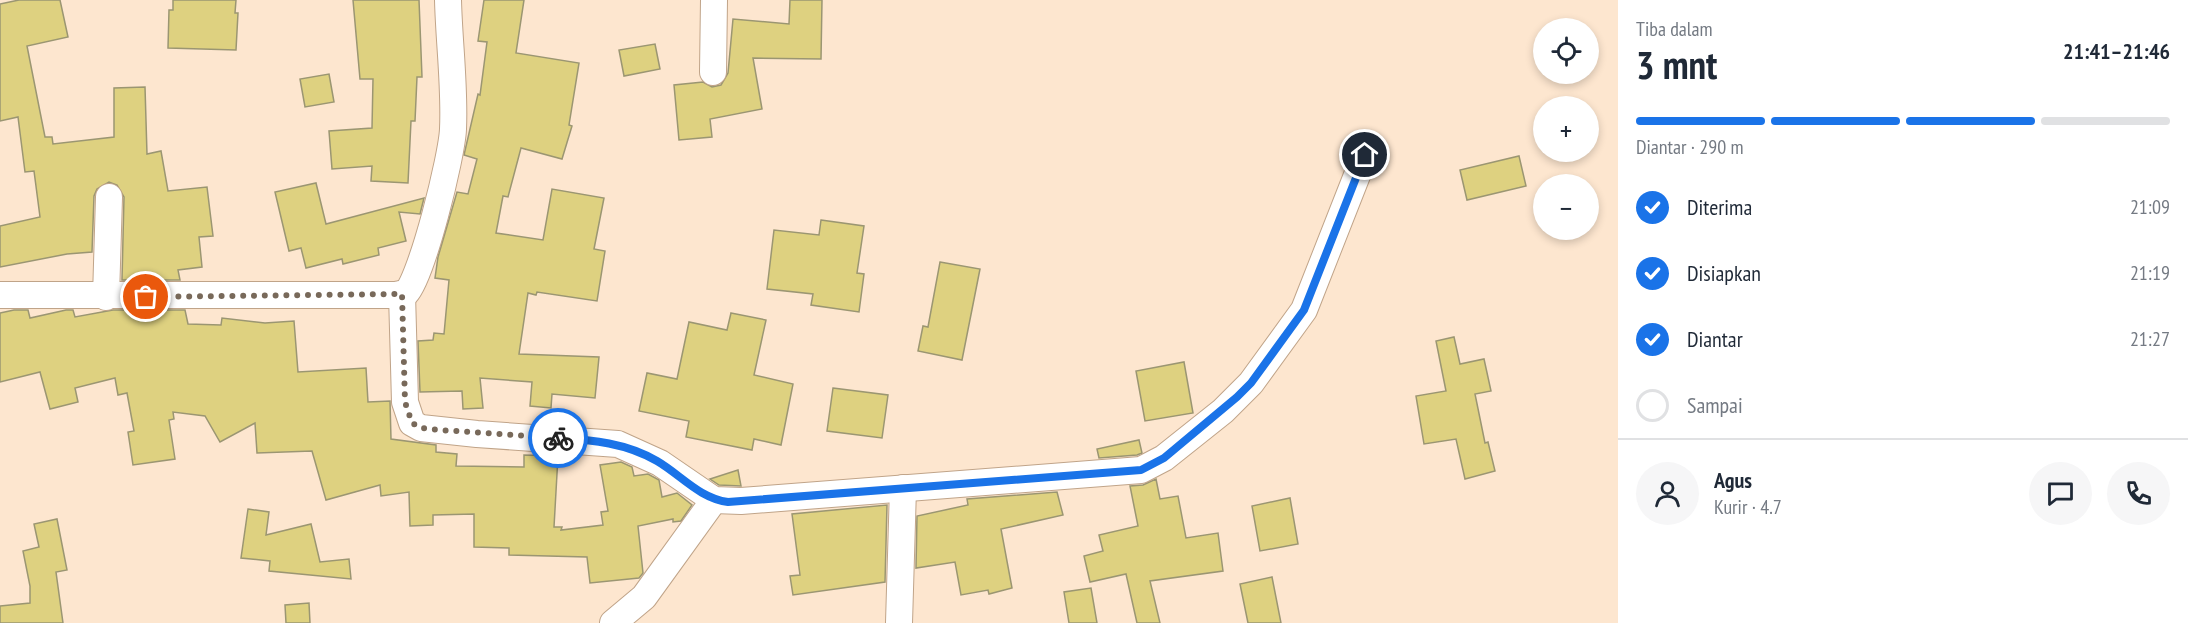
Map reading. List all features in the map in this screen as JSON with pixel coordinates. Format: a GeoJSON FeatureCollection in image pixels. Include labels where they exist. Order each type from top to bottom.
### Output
{"type":"FeatureCollection","features":[{"type":"Feature","properties":{"kind":"street"},"geometry":{"type":"LineString","coordinates":[[0,295],[106,297],[402,294],[413,283],[453,130],[447,0]]}},
{"type":"Feature","properties":{"kind":"street"},"geometry":{"type":"LineString","coordinates":[[712,72],[714,0]]}},
{"type":"Feature","properties":{"kind":"street"},"geometry":{"type":"LineString","coordinates":[[402,294],[405,402],[412,423],[421,428],[466,433],[618,444],[660,463],[714,500],[741,501],[1141,470],[1164,458],[1223,411],[1251,383],[1304,310],[1365,155]]}},
{"type":"Feature","properties":{"kind":"street"},"geometry":{"type":"LineString","coordinates":[[106,297],[109,197]]}},
{"type":"Feature","properties":{"kind":"street"},"geometry":{"type":"LineString","coordinates":[[899,623],[903,488]]}},
{"type":"Feature","properties":{"kind":"street"},"geometry":{"type":"LineString","coordinates":[[613,623],[644,597],[714,500]]}},
{"type":"Feature","properties":{"kind":"building"},"geometry":{"type":"Polygon","coordinates":[[[19,0],[60,0],[68,37],[27,46],[45,137],[52,137],[53,144],[114,137],[114,88],[145,87],[147,154],[161,151],[168,191],[207,187],[213,236],[199,237],[202,267],[178,270],[180,280],[122,280],[124,197],[117,185],[109,182],[97,189],[94,196],[92,252],[67,254],[0,267],[0,226],[40,217],[34,171],[25,172],[18,117],[0,121],[0,4],[19,0]]]}},
{"type":"Feature","properties":{"kind":"building"},"geometry":{"type":"Polygon","coordinates":[[[173,0],[236,0],[235,13],[238,13],[236,50],[168,48],[169,10],[173,10],[173,0]]]}},
{"type":"Feature","properties":{"kind":"building"},"geometry":{"type":"Polygon","coordinates":[[[353,0],[419,0],[422,77],[417,77],[415,121],[411,121],[408,183],[371,181],[372,166],[332,169],[329,131],[372,128],[373,79],[360,79],[353,0]]]}},
{"type":"Feature","properties":{"kind":"building"},"geometry":{"type":"Polygon","coordinates":[[[484,0],[524,0],[516,53],[579,63],[569,125],[572,126],[562,159],[521,148],[508,197],[503,196],[496,233],[543,240],[552,189],[604,198],[594,249],[605,251],[597,301],[537,292],[536,295],[528,293],[519,354],[599,357],[595,398],[552,394],[551,408],[530,406],[532,382],[480,378],[483,408],[463,409],[462,391],[420,392],[418,341],[433,340],[434,333],[444,334],[449,280],[435,278],[438,257],[457,192],[468,194],[477,159],[464,155],[478,94],[480,95],[487,42],[478,41],[484,0]]]}},
{"type":"Feature","properties":{"kind":"building"},"geometry":{"type":"Polygon","coordinates":[[[790,0],[822,0],[821,59],[753,58],[762,109],[710,119],[712,137],[679,140],[674,85],[703,82],[712,87],[721,85],[728,73],[733,19],[789,24],[790,0]]]}},
{"type":"Feature","properties":{"kind":"building"},"geometry":{"type":"Polygon","coordinates":[[[655,44],[660,69],[624,76],[619,50],[655,44]]]}},
{"type":"Feature","properties":{"kind":"building"},"geometry":{"type":"Polygon","coordinates":[[[329,74],[334,102],[305,107],[300,79],[329,74]]]}},
{"type":"Feature","properties":{"kind":"building"},"geometry":{"type":"Polygon","coordinates":[[[1519,156],[1526,186],[1467,200],[1460,170],[1519,156]]]}},
{"type":"Feature","properties":{"kind":"building"},"geometry":{"type":"Polygon","coordinates":[[[316,183],[326,224],[424,198],[420,214],[399,212],[406,241],[378,248],[379,255],[343,264],[342,259],[306,268],[301,248],[289,251],[275,192],[316,183]]]}},
{"type":"Feature","properties":{"kind":"building"},"geometry":{"type":"Polygon","coordinates":[[[821,220],[864,226],[857,273],[864,274],[859,312],[811,305],[813,294],[767,289],[774,230],[819,235],[821,220]]]}},
{"type":"Feature","properties":{"kind":"building"},"geometry":{"type":"Polygon","coordinates":[[[940,262],[980,269],[962,360],[918,351],[923,326],[928,327],[940,262]]]}},
{"type":"Feature","properties":{"kind":"building"},"geometry":{"type":"Polygon","coordinates":[[[28,310],[30,318],[66,310],[73,310],[75,317],[113,310],[185,310],[188,324],[221,325],[222,318],[265,323],[294,321],[298,372],[366,368],[368,402],[390,401],[391,439],[436,445],[436,452],[457,454],[456,466],[524,467],[524,455],[558,456],[554,527],[562,527],[561,530],[603,525],[601,512],[608,511],[600,465],[621,462],[632,467],[634,476],[648,474],[659,480],[662,497],[677,493],[692,505],[681,521],[673,522],[673,519],[638,526],[643,573],[639,578],[590,583],[587,557],[509,555],[509,548],[474,547],[474,514],[433,515],[433,525],[410,526],[409,492],[381,496],[380,485],[326,500],[312,451],[257,453],[255,423],[220,442],[205,416],[173,412],[174,419],[169,420],[175,459],[133,465],[128,432],[134,431],[127,393],[118,395],[115,378],[75,388],[78,402],[50,409],[40,372],[0,382],[0,313],[28,310]]]}},
{"type":"Feature","properties":{"kind":"building"},"geometry":{"type":"Polygon","coordinates":[[[731,313],[766,320],[754,375],[793,384],[781,445],[754,439],[752,450],[686,437],[689,421],[639,411],[647,373],[677,379],[689,322],[727,330],[731,313]]]}},
{"type":"Feature","properties":{"kind":"building"},"geometry":{"type":"Polygon","coordinates":[[[1454,337],[1460,364],[1484,359],[1491,391],[1475,394],[1485,443],[1488,442],[1495,471],[1465,479],[1456,439],[1424,444],[1416,396],[1446,391],[1436,341],[1454,337]]]}},
{"type":"Feature","properties":{"kind":"building"},"geometry":{"type":"Polygon","coordinates":[[[1184,362],[1193,413],[1145,421],[1136,371],[1184,362]]]}},
{"type":"Feature","properties":{"kind":"building"},"geometry":{"type":"Polygon","coordinates":[[[833,388],[888,395],[882,438],[827,431],[833,388]]]}},
{"type":"Feature","properties":{"kind":"building"},"geometry":{"type":"Polygon","coordinates":[[[1139,440],[1142,453],[1099,458],[1097,449],[1139,440]]]}},
{"type":"Feature","properties":{"kind":"building"},"geometry":{"type":"Polygon","coordinates":[[[738,470],[741,486],[719,485],[710,479],[738,470]]]}},
{"type":"Feature","properties":{"kind":"building"},"geometry":{"type":"Polygon","coordinates":[[[1156,479],[1160,499],[1178,496],[1186,538],[1218,533],[1223,571],[1150,581],[1160,623],[1137,623],[1126,574],[1090,582],[1084,556],[1103,551],[1099,535],[1138,526],[1130,486],[1143,485],[1156,479]]]}},
{"type":"Feature","properties":{"kind":"building"},"geometry":{"type":"Polygon","coordinates":[[[1057,492],[1063,515],[1001,529],[1012,588],[989,594],[988,590],[961,595],[955,562],[916,568],[917,516],[968,505],[967,499],[1057,492]]]}},
{"type":"Feature","properties":{"kind":"building"},"geometry":{"type":"Polygon","coordinates":[[[1290,498],[1298,544],[1260,551],[1252,506],[1290,498]]]}},
{"type":"Feature","properties":{"kind":"building"},"geometry":{"type":"Polygon","coordinates":[[[887,505],[885,582],[793,595],[790,576],[800,575],[792,514],[887,505]]]}},
{"type":"Feature","properties":{"kind":"building"},"geometry":{"type":"Polygon","coordinates":[[[248,509],[269,512],[266,535],[311,524],[320,562],[349,559],[351,579],[269,571],[270,561],[241,558],[248,509]]]}},
{"type":"Feature","properties":{"kind":"building"},"geometry":{"type":"Polygon","coordinates":[[[57,519],[67,570],[56,572],[63,623],[0,623],[0,606],[30,603],[30,586],[23,551],[39,547],[34,524],[57,519]]]}},
{"type":"Feature","properties":{"kind":"building"},"geometry":{"type":"Polygon","coordinates":[[[1272,577],[1281,623],[1248,623],[1240,584],[1272,577]]]}},
{"type":"Feature","properties":{"kind":"building"},"geometry":{"type":"Polygon","coordinates":[[[1091,588],[1097,623],[1069,623],[1064,592],[1091,588]]]}},
{"type":"Feature","properties":{"kind":"building"},"geometry":{"type":"Polygon","coordinates":[[[309,603],[310,623],[286,623],[285,605],[309,603]]]}},
{"type":"Feature","properties":{"kind":"way so far"},"geometry":{"type":"LineString","coordinates":[[146,297],[402,294],[405,402],[412,423],[421,428],[477,434],[558,438]]}},
{"type":"Feature","properties":{"kind":"route"},"geometry":{"type":"LineString","coordinates":[[558,438],[618,444],[660,463],[704,495],[714,500],[728,502],[1117,470],[1141,470],[1164,458],[1223,411],[1251,383],[1304,310],[1365,155]]}}]}
